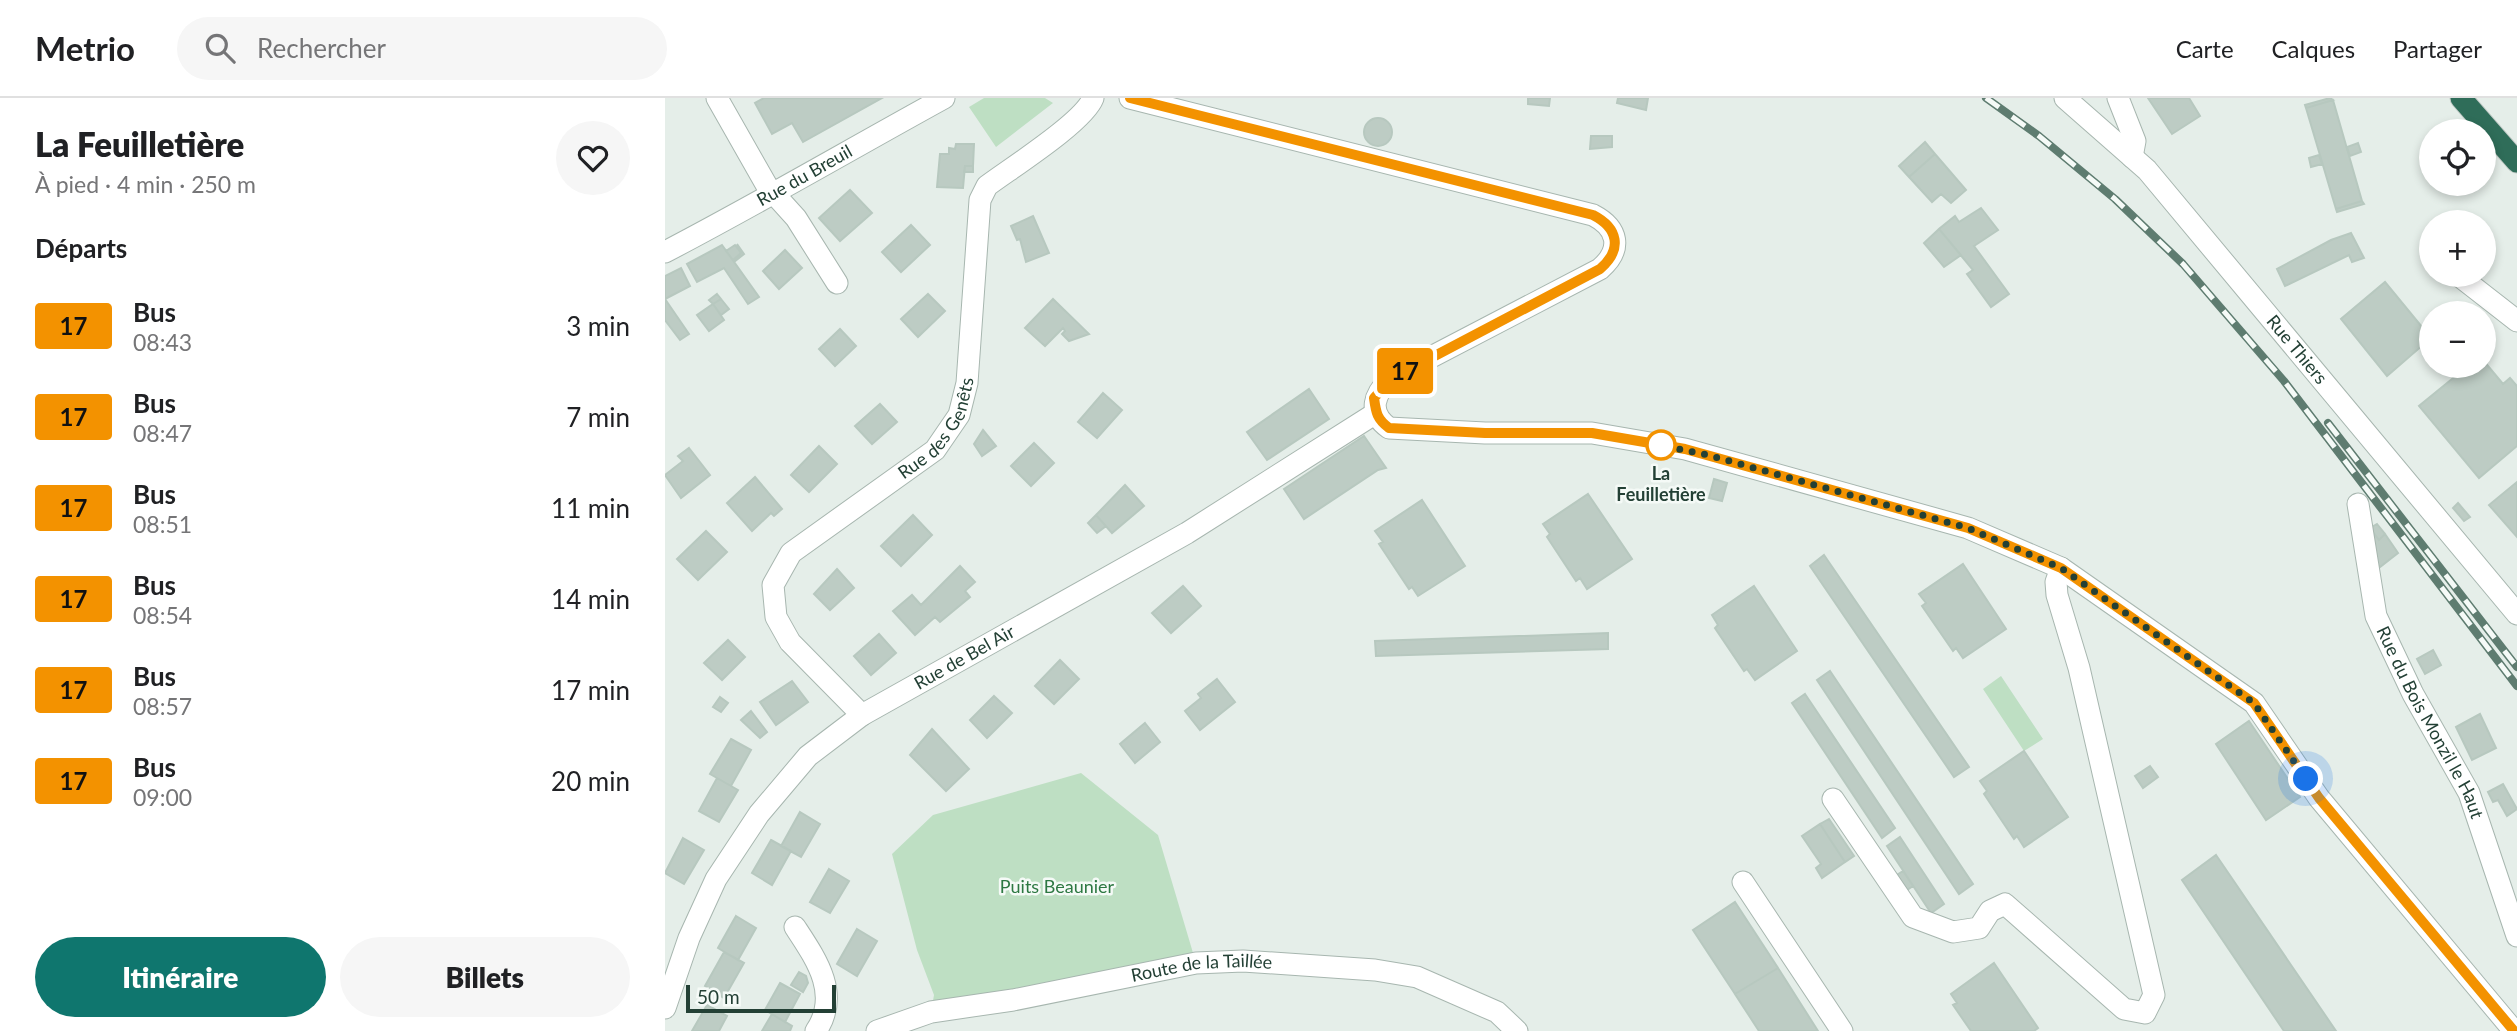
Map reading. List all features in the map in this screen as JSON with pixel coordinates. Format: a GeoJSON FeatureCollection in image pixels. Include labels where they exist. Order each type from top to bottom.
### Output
{"type":"FeatureCollection","features":[{"type":"Feature","properties":{"kind":"highway"},"geometry":{"type":"LineString","coordinates":[[2462,98],[2517,162]]}},
{"type":"Feature","properties":{"kind":"street"},"geometry":{"type":"LineString","coordinates":[[717,98],[773,195],[796,218],[837,283]]}},
{"type":"Feature","properties":{"kind":"street","name":"Rue du Breuil"},"geometry":{"type":"LineString","coordinates":[[665,252],[773,195],[821,165],[944,98]]}},
{"type":"Feature","properties":{"kind":"street","name":"Rue des Genêts"},"geometry":{"type":"LineString","coordinates":[[862,715],[790,642],[776,617],[773,585],[791,553],[935,450],[949,435],[959,415],[967,383],[980,200],[986,186],[1073,122],[1090,107],[1093,98]]}},
{"type":"Feature","properties":{"kind":"street"},"geometry":{"type":"LineString","coordinates":[[1130,98],[1593,215],[1612,229],[1613,253],[1600,269],[1391,379],[1374,398],[1376,413],[1389,428],[1485,433],[1592,433],[1685,449],[1968,528],[2061,568],[2254,703],[2319,798],[2514,1031]]}},
{"type":"Feature","properties":{"kind":"street","name":"Rue Thiers"},"geometry":{"type":"LineString","coordinates":[[2065,98],[2132,157],[2517,614]]}},
{"type":"Feature","properties":{"kind":"street"},"geometry":{"type":"LineString","coordinates":[[2118,98],[2135,141],[2132,157]]}},
{"type":"Feature","properties":{"kind":"street"},"geometry":{"type":"LineString","coordinates":[[2473,287],[2517,321]]}},
{"type":"Feature","properties":{"kind":"street","name":"Rue de Bel Air"},"geometry":{"type":"LineString","coordinates":[[665,1008],[689,938],[716,879],[759,814],[808,756],[862,715],[1187,533],[1376,413]]}},
{"type":"Feature","properties":{"kind":"street","name":"Rue du Bois Monzil le Haut"},"geometry":{"type":"LineString","coordinates":[[2358,504],[2376,616],[2413,694],[2469,793],[2517,936]]}},
{"type":"Feature","properties":{"kind":"street"},"geometry":{"type":"LineString","coordinates":[[1833,799],[1913,916],[1953,932],[1979,928],[1990,911],[2005,904],[2124,1009],[2145,1013],[2154,995],[2079,668],[2057,595],[2056,582],[2061,568]]}},
{"type":"Feature","properties":{"kind":"street"},"geometry":{"type":"LineString","coordinates":[[1743,882],[1842,1031]]}},
{"type":"Feature","properties":{"kind":"street"},"geometry":{"type":"LineString","coordinates":[[795,927],[819,963],[828,991],[816,1031]]}},
{"type":"Feature","properties":{"kind":"street","name":"Route de la Taillée"},"geometry":{"type":"LineString","coordinates":[[877,1031],[931,1012],[1013,1000],[1196,963],[1243,961],[1375,970],[1417,977],[1497,1012],[1517,1031]]}},
{"type":"Feature","properties":{"kind":"green space"},"geometry":{"type":"Polygon","coordinates":[[[984,98],[1045,98],[1053,103],[996,147],[969,107],[984,98]]]}},
{"type":"Feature","properties":{"kind":"green space"},"geometry":{"type":"Polygon","coordinates":[[[2001,676],[2043,739],[2024,751],[1983,689],[2001,676]]]}},
{"type":"Feature","properties":{"kind":"green space","name":"Puits Beaunier"},"geometry":{"type":"Polygon","coordinates":[[[1081,773],[1158,835],[1196,963],[931,1012],[934,995],[917,950],[892,854],[933,815],[1081,773]]]}},
{"type":"Feature","properties":{"kind":"building"},"geometry":{"type":"Polygon","coordinates":[[[764,98],[882,98],[803,142],[792,123],[772,134],[755,103],[764,98]]]}},
{"type":"Feature","properties":{"kind":"building"},"geometry":{"type":"Polygon","coordinates":[[[1528,98],[1550,98],[1549,106],[1528,104],[1528,98]]]}},
{"type":"Feature","properties":{"kind":"building"},"geometry":{"type":"Polygon","coordinates":[[[1618,98],[1648,98],[1646,110],[1617,103],[1618,98]]]}},
{"type":"Feature","properties":{"kind":"building"},"geometry":{"type":"Polygon","coordinates":[[[2148,98],[2189,98],[2200,116],[2172,134],[2148,98]]]}},
{"type":"Feature","properties":{"kind":"building"},"geometry":{"type":"Polygon","coordinates":[[[2330,98],[2333,100],[2306,108],[2305,105],[2330,98]]]}},
{"type":"Feature","properties":{"kind":"building"},"geometry":{"type":"Polygon","coordinates":[[[2333,100],[2362,201],[2336,209],[2306,108],[2333,100]]]}},
{"type":"Feature","properties":{"kind":"building"},"geometry":{"type":"Polygon","coordinates":[[[1378,118],[1388,122],[1392,132],[1388,142],[1378,146],[1368,142],[1364,132],[1368,122],[1378,118]]]}},
{"type":"Feature","properties":{"kind":"building"},"geometry":{"type":"Polygon","coordinates":[[[1591,136],[1612,136],[1612,147],[1590,149],[1591,136]]]}},
{"type":"Feature","properties":{"kind":"building"},"geometry":{"type":"Polygon","coordinates":[[[1925,142],[1935,154],[1909,177],[1899,166],[1925,142]]]}},
{"type":"Feature","properties":{"kind":"building"},"geometry":{"type":"Polygon","coordinates":[[[2358,143],[2361,152],[2350,156],[2347,147],[2358,143]]]}},
{"type":"Feature","properties":{"kind":"building"},"geometry":{"type":"Polygon","coordinates":[[[956,144],[974,144],[973,166],[965,166],[963,188],[937,187],[940,154],[949,154],[949,148],[955,149],[956,144]]]}},
{"type":"Feature","properties":{"kind":"building"},"geometry":{"type":"Polygon","coordinates":[[[1935,154],[1966,190],[1951,203],[1941,194],[1932,202],[1909,177],[1935,154]]]}},
{"type":"Feature","properties":{"kind":"building"},"geometry":{"type":"Polygon","coordinates":[[[2319,155],[2322,164],[2311,167],[2309,158],[2319,155]]]}},
{"type":"Feature","properties":{"kind":"building"},"geometry":{"type":"Polygon","coordinates":[[[965,166],[973,166],[973,172],[964,172],[965,166]]]}},
{"type":"Feature","properties":{"kind":"building"},"geometry":{"type":"Polygon","coordinates":[[[850,190],[872,213],[840,241],[819,218],[850,190]]]}},
{"type":"Feature","properties":{"kind":"building"},"geometry":{"type":"Polygon","coordinates":[[[2362,201],[2364,204],[2337,212],[2336,209],[2362,201]]]}},
{"type":"Feature","properties":{"kind":"building"},"geometry":{"type":"Polygon","coordinates":[[[1981,208],[1998,230],[1974,246],[2009,294],[1991,307],[1967,274],[1973,270],[1939,229],[1955,216],[1959,222],[1981,208]]]}},
{"type":"Feature","properties":{"kind":"building"},"geometry":{"type":"Polygon","coordinates":[[[1033,216],[1049,253],[1026,262],[1020,239],[1017,240],[1011,226],[1033,216]]]}},
{"type":"Feature","properties":{"kind":"building"},"geometry":{"type":"Polygon","coordinates":[[[911,225],[930,245],[901,272],[882,252],[911,225]]]}},
{"type":"Feature","properties":{"kind":"building"},"geometry":{"type":"Polygon","coordinates":[[[1939,229],[1961,255],[1944,267],[1924,243],[1939,229]]]}},
{"type":"Feature","properties":{"kind":"building"},"geometry":{"type":"Polygon","coordinates":[[[2351,233],[2364,258],[2352,262],[2349,255],[2285,286],[2277,269],[2331,240],[2351,233]]]}},
{"type":"Feature","properties":{"kind":"building"},"geometry":{"type":"Polygon","coordinates":[[[722,245],[759,297],[748,304],[724,268],[697,282],[687,264],[722,245]]]}},
{"type":"Feature","properties":{"kind":"building"},"geometry":{"type":"Polygon","coordinates":[[[735,245],[741,253],[733,260],[726,251],[735,245]]]}},
{"type":"Feature","properties":{"kind":"building"},"geometry":{"type":"Polygon","coordinates":[[[785,250],[802,268],[779,289],[763,271],[785,250]]]}},
{"type":"Feature","properties":{"kind":"building"},"geometry":{"type":"Polygon","coordinates":[[[681,268],[690,286],[665,299],[665,276],[681,268]]]}},
{"type":"Feature","properties":{"kind":"building"},"geometry":{"type":"Polygon","coordinates":[[[2385,282],[2419,323],[2419,348],[2387,376],[2341,319],[2385,282]]]}},
{"type":"Feature","properties":{"kind":"building"},"geometry":{"type":"Polygon","coordinates":[[[717,294],[721,299],[713,304],[709,300],[717,294]]]}},
{"type":"Feature","properties":{"kind":"building"},"geometry":{"type":"Polygon","coordinates":[[[928,294],[945,311],[918,337],[901,319],[928,294]]]}},
{"type":"Feature","properties":{"kind":"building"},"geometry":{"type":"Polygon","coordinates":[[[665,299],[689,334],[680,340],[665,320],[665,299]]]}},
{"type":"Feature","properties":{"kind":"building"},"geometry":{"type":"Polygon","coordinates":[[[721,299],[729,309],[721,315],[713,304],[721,299]]]}},
{"type":"Feature","properties":{"kind":"building"},"geometry":{"type":"Polygon","coordinates":[[[1053,299],[1089,334],[1069,341],[1062,334],[1065,331],[1063,328],[1045,346],[1025,328],[1053,299]]]}},
{"type":"Feature","properties":{"kind":"building"},"geometry":{"type":"Polygon","coordinates":[[[713,304],[724,320],[709,331],[697,315],[713,304]]]}},
{"type":"Feature","properties":{"kind":"building"},"geometry":{"type":"Polygon","coordinates":[[[840,329],[856,346],[835,366],[819,349],[840,329]]]}},
{"type":"Feature","properties":{"kind":"building"},"geometry":{"type":"Polygon","coordinates":[[[2496,376],[2503,384],[2510,378],[2517,386],[2517,446],[2479,478],[2419,406],[2453,378],[2496,378],[2496,376]]]}},
{"type":"Feature","properties":{"kind":"building"},"geometry":{"type":"Polygon","coordinates":[[[1309,389],[1329,419],[1267,460],[1247,432],[1309,389]]]}},
{"type":"Feature","properties":{"kind":"building"},"geometry":{"type":"Polygon","coordinates":[[[1103,393],[1122,410],[1097,438],[1078,422],[1103,393]]]}},
{"type":"Feature","properties":{"kind":"building"},"geometry":{"type":"Polygon","coordinates":[[[880,404],[897,422],[872,444],[855,426],[880,404]]]}},
{"type":"Feature","properties":{"kind":"building"},"geometry":{"type":"Polygon","coordinates":[[[983,430],[996,446],[982,456],[974,444],[983,430]]]}},
{"type":"Feature","properties":{"kind":"building"},"geometry":{"type":"Polygon","coordinates":[[[1364,436],[1386,468],[1378,470],[1304,519],[1284,489],[1364,436]]]}},
{"type":"Feature","properties":{"kind":"building"},"geometry":{"type":"Polygon","coordinates":[[[1034,443],[1054,463],[1031,486],[1011,466],[1034,443]]]}},
{"type":"Feature","properties":{"kind":"building"},"geometry":{"type":"Polygon","coordinates":[[[819,446],[837,464],[809,492],[791,475],[819,446]]]}},
{"type":"Feature","properties":{"kind":"building"},"geometry":{"type":"Polygon","coordinates":[[[689,448],[710,475],[681,498],[665,475],[683,461],[678,456],[689,448]]]}},
{"type":"Feature","properties":{"kind":"building"},"geometry":{"type":"Polygon","coordinates":[[[755,477],[782,509],[774,516],[771,513],[752,531],[727,503],[755,477]]]}},
{"type":"Feature","properties":{"kind":"building"},"geometry":{"type":"Polygon","coordinates":[[[1714,479],[1727,483],[1722,501],[1709,498],[1714,479]]]}},
{"type":"Feature","properties":{"kind":"building"},"geometry":{"type":"Polygon","coordinates":[[[2517,482],[2517,537],[2489,505],[2517,482]]]}},
{"type":"Feature","properties":{"kind":"building"},"geometry":{"type":"Polygon","coordinates":[[[1125,485],[1144,506],[1112,533],[1096,515],[1125,485]]]}},
{"type":"Feature","properties":{"kind":"building"},"geometry":{"type":"Polygon","coordinates":[[[1588,494],[1632,559],[1587,589],[1580,578],[1576,581],[1547,537],[1550,534],[1543,524],[1588,494]]]}},
{"type":"Feature","properties":{"kind":"building"},"geometry":{"type":"Polygon","coordinates":[[[1422,500],[1465,566],[1418,596],[1412,587],[1409,589],[1379,544],[1383,542],[1375,531],[1422,500]]]}},
{"type":"Feature","properties":{"kind":"building"},"geometry":{"type":"Polygon","coordinates":[[[2458,503],[2470,517],[2464,521],[2453,508],[2458,503]]]}},
{"type":"Feature","properties":{"kind":"building"},"geometry":{"type":"Polygon","coordinates":[[[913,515],[932,535],[901,566],[881,546],[913,515]]]}},
{"type":"Feature","properties":{"kind":"building"},"geometry":{"type":"Polygon","coordinates":[[[1096,515],[1106,526],[1097,533],[1088,523],[1096,515]]]}},
{"type":"Feature","properties":{"kind":"building"},"geometry":{"type":"Polygon","coordinates":[[[2377,524],[2385,534],[2379,540],[2370,528],[2377,524]]]}},
{"type":"Feature","properties":{"kind":"building"},"geometry":{"type":"Polygon","coordinates":[[[706,531],[727,552],[698,580],[677,559],[706,531]]]}},
{"type":"Feature","properties":{"kind":"building"},"geometry":{"type":"Polygon","coordinates":[[[2373,532],[2379,540],[2385,534],[2398,553],[2380,567],[2372,556],[2373,532]]]}},
{"type":"Feature","properties":{"kind":"building"},"geometry":{"type":"Polygon","coordinates":[[[1824,555],[1969,767],[1954,777],[1810,566],[1824,555]]]}},
{"type":"Feature","properties":{"kind":"building"},"geometry":{"type":"Polygon","coordinates":[[[1963,564],[2006,629],[1963,658],[1956,648],[1953,651],[1922,606],[1926,603],[1919,594],[1963,564]]]}},
{"type":"Feature","properties":{"kind":"building"},"geometry":{"type":"Polygon","coordinates":[[[960,566],[975,582],[965,591],[970,597],[940,622],[935,617],[915,635],[893,611],[912,595],[921,605],[960,566]]]}},
{"type":"Feature","properties":{"kind":"building"},"geometry":{"type":"Polygon","coordinates":[[[837,569],[854,588],[830,610],[814,594],[837,569]]]}},
{"type":"Feature","properties":{"kind":"building"},"geometry":{"type":"Polygon","coordinates":[[[1183,586],[1201,606],[1171,633],[1152,613],[1183,586]]]}},
{"type":"Feature","properties":{"kind":"building"},"geometry":{"type":"Polygon","coordinates":[[[1754,586],[1797,651],[1755,680],[1747,669],[1744,671],[1715,628],[1718,625],[1712,615],[1754,586]]]}},
{"type":"Feature","properties":{"kind":"building"},"geometry":{"type":"Polygon","coordinates":[[[1608,633],[1608,649],[1376,656],[1375,641],[1608,633]]]}},
{"type":"Feature","properties":{"kind":"building"},"geometry":{"type":"Polygon","coordinates":[[[879,634],[896,653],[871,675],[854,656],[879,634]]]}},
{"type":"Feature","properties":{"kind":"building"},"geometry":{"type":"Polygon","coordinates":[[[728,640],[745,657],[722,680],[704,663],[728,640]]]}},
{"type":"Feature","properties":{"kind":"building"},"geometry":{"type":"Polygon","coordinates":[[[2433,650],[2441,665],[2425,674],[2417,659],[2433,650]]]}},
{"type":"Feature","properties":{"kind":"building"},"geometry":{"type":"Polygon","coordinates":[[[1060,660],[1079,679],[1054,704],[1035,686],[1060,660]]]}},
{"type":"Feature","properties":{"kind":"building"},"geometry":{"type":"Polygon","coordinates":[[[1830,671],[1973,884],[1959,894],[1817,680],[1830,671]]]}},
{"type":"Feature","properties":{"kind":"building"},"geometry":{"type":"Polygon","coordinates":[[[1217,679],[1235,702],[1200,730],[1185,711],[1201,698],[1198,694],[1217,679]]]}},
{"type":"Feature","properties":{"kind":"building"},"geometry":{"type":"Polygon","coordinates":[[[792,681],[808,702],[776,725],[760,702],[792,681]]]}},
{"type":"Feature","properties":{"kind":"building"},"geometry":{"type":"Polygon","coordinates":[[[1805,694],[1895,828],[1882,838],[1792,703],[1805,694]]]}},
{"type":"Feature","properties":{"kind":"building"},"geometry":{"type":"Polygon","coordinates":[[[994,696],[1012,713],[987,738],[970,720],[994,696]]]}},
{"type":"Feature","properties":{"kind":"building"},"geometry":{"type":"Polygon","coordinates":[[[720,697],[728,703],[721,712],[713,707],[720,697]]]}},
{"type":"Feature","properties":{"kind":"building"},"geometry":{"type":"Polygon","coordinates":[[[751,711],[767,732],[760,738],[741,720],[751,711]]]}},
{"type":"Feature","properties":{"kind":"building"},"geometry":{"type":"Polygon","coordinates":[[[2480,714],[2496,748],[2472,760],[2456,727],[2480,714]]]}},
{"type":"Feature","properties":{"kind":"building"},"geometry":{"type":"Polygon","coordinates":[[[2249,721],[2300,797],[2266,820],[2216,744],[2249,721]]]}},
{"type":"Feature","properties":{"kind":"building"},"geometry":{"type":"Polygon","coordinates":[[[1145,723],[1160,742],[1135,763],[1120,744],[1145,723]]]}},
{"type":"Feature","properties":{"kind":"building"},"geometry":{"type":"Polygon","coordinates":[[[932,729],[969,769],[946,791],[910,755],[932,729]]]}},
{"type":"Feature","properties":{"kind":"building"},"geometry":{"type":"Polygon","coordinates":[[[731,739],[751,750],[731,786],[710,774],[731,739]]]}},
{"type":"Feature","properties":{"kind":"building"},"geometry":{"type":"Polygon","coordinates":[[[2024,751],[2068,817],[2024,847],[2017,836],[2014,839],[1984,794],[1987,791],[1980,781],[2024,751]]]}},
{"type":"Feature","properties":{"kind":"building"},"geometry":{"type":"Polygon","coordinates":[[[2150,766],[2158,777],[2143,788],[2135,776],[2150,766]]]}},
{"type":"Feature","properties":{"kind":"building"},"geometry":{"type":"Polygon","coordinates":[[[717,778],[738,790],[719,822],[699,811],[717,778]]]}},
{"type":"Feature","properties":{"kind":"building"},"geometry":{"type":"Polygon","coordinates":[[[2503,784],[2517,809],[2507,816],[2498,800],[2493,802],[2488,792],[2503,784]]]}},
{"type":"Feature","properties":{"kind":"building"},"geometry":{"type":"Polygon","coordinates":[[[800,812],[820,824],[801,857],[781,846],[800,812]]]}},
{"type":"Feature","properties":{"kind":"building"},"geometry":{"type":"Polygon","coordinates":[[[1829,819],[1854,856],[1845,862],[1820,824],[1829,819]]]}},
{"type":"Feature","properties":{"kind":"building"},"geometry":{"type":"Polygon","coordinates":[[[1820,824],[1845,862],[1822,878],[1816,868],[1821,864],[1802,836],[1820,824]]]}},
{"type":"Feature","properties":{"kind":"building"},"geometry":{"type":"Polygon","coordinates":[[[1900,837],[1944,904],[1931,913],[1887,846],[1900,837]]]}},
{"type":"Feature","properties":{"kind":"building"},"geometry":{"type":"Polygon","coordinates":[[[683,838],[704,850],[684,884],[665,873],[683,838]]]}},
{"type":"Feature","properties":{"kind":"building"},"geometry":{"type":"Polygon","coordinates":[[[771,840],[791,851],[772,885],[752,873],[771,840]]]}},
{"type":"Feature","properties":{"kind":"building"},"geometry":{"type":"Polygon","coordinates":[[[2216,855],[2336,1031],[2284,1031],[2182,880],[2216,855]]]}},
{"type":"Feature","properties":{"kind":"building"},"geometry":{"type":"Polygon","coordinates":[[[829,869],[849,881],[830,913],[810,902],[829,869]]]}},
{"type":"Feature","properties":{"kind":"building"},"geometry":{"type":"Polygon","coordinates":[[[1903,871],[1913,886],[1904,892],[1895,876],[1903,871]]]}},
{"type":"Feature","properties":{"kind":"building"},"geometry":{"type":"Polygon","coordinates":[[[1735,902],[1778,968],[1735,994],[1693,930],[1735,902]]]}},
{"type":"Feature","properties":{"kind":"building"},"geometry":{"type":"Polygon","coordinates":[[[736,916],[756,928],[738,960],[718,948],[736,916]]]}},
{"type":"Feature","properties":{"kind":"building"},"geometry":{"type":"Polygon","coordinates":[[[857,929],[877,941],[857,976],[837,964],[857,929]]]}},
{"type":"Feature","properties":{"kind":"building"},"geometry":{"type":"Polygon","coordinates":[[[724,952],[744,963],[724,998],[705,986],[724,952]]]}},
{"type":"Feature","properties":{"kind":"building"},"geometry":{"type":"Polygon","coordinates":[[[1994,963],[2038,1028],[2034,1031],[1971,1031],[1953,1005],[1957,1003],[1951,994],[1994,963]]]}},
{"type":"Feature","properties":{"kind":"building"},"geometry":{"type":"Polygon","coordinates":[[[1778,968],[1818,1031],[1759,1031],[1735,994],[1778,968]]]}},
{"type":"Feature","properties":{"kind":"building"},"geometry":{"type":"Polygon","coordinates":[[[799,972],[806,976],[808,983],[803,992],[791,985],[799,972]]]}},
{"type":"Feature","properties":{"kind":"building"},"geometry":{"type":"Polygon","coordinates":[[[780,983],[800,994],[785,1022],[765,1010],[780,983]]]}},
{"type":"Feature","properties":{"kind":"building"},"geometry":{"type":"Polygon","coordinates":[[[707,1005],[727,1016],[719,1031],[692,1031],[707,1005]]]}},
{"type":"Feature","properties":{"kind":"building"},"geometry":{"type":"Polygon","coordinates":[[[772,1014],[792,1026],[790,1031],[762,1031],[772,1014]]]}},
{"type":"Feature","properties":{"kind":"railway"},"geometry":{"type":"LineString","coordinates":[[1986,98],[2039,136],[2115,199],[2183,264],[2284,381],[2517,686]]}},
{"type":"Feature","properties":{"kind":"railway"},"geometry":{"type":"LineString","coordinates":[[2328,423],[2517,667]]}},
{"type":"Feature","properties":{"kind":"bus line","name":"17"},"geometry":{"type":"LineString","coordinates":[[1130,98],[1593,215],[1607,222],[1612,229],[1613,253],[1600,269],[1391,379],[1378,390],[1374,398],[1376,413],[1381,422],[1389,428],[1485,433],[1592,433],[1685,449],[1968,528],[2061,568],[2254,703],[2319,798],[2514,1031]]}},
{"type":"Feature","properties":{"kind":"place","name":"La Feuilletière"},"geometry":{"type":"Point","coordinates":[1661,445]}},
{"type":"Feature","properties":{"kind":"route"},"geometry":{"type":"LineString","coordinates":[[1661,445],[1658,445],[1708,455],[1968,528],[2061,568],[2254,703],[2306,779]]}}]}
